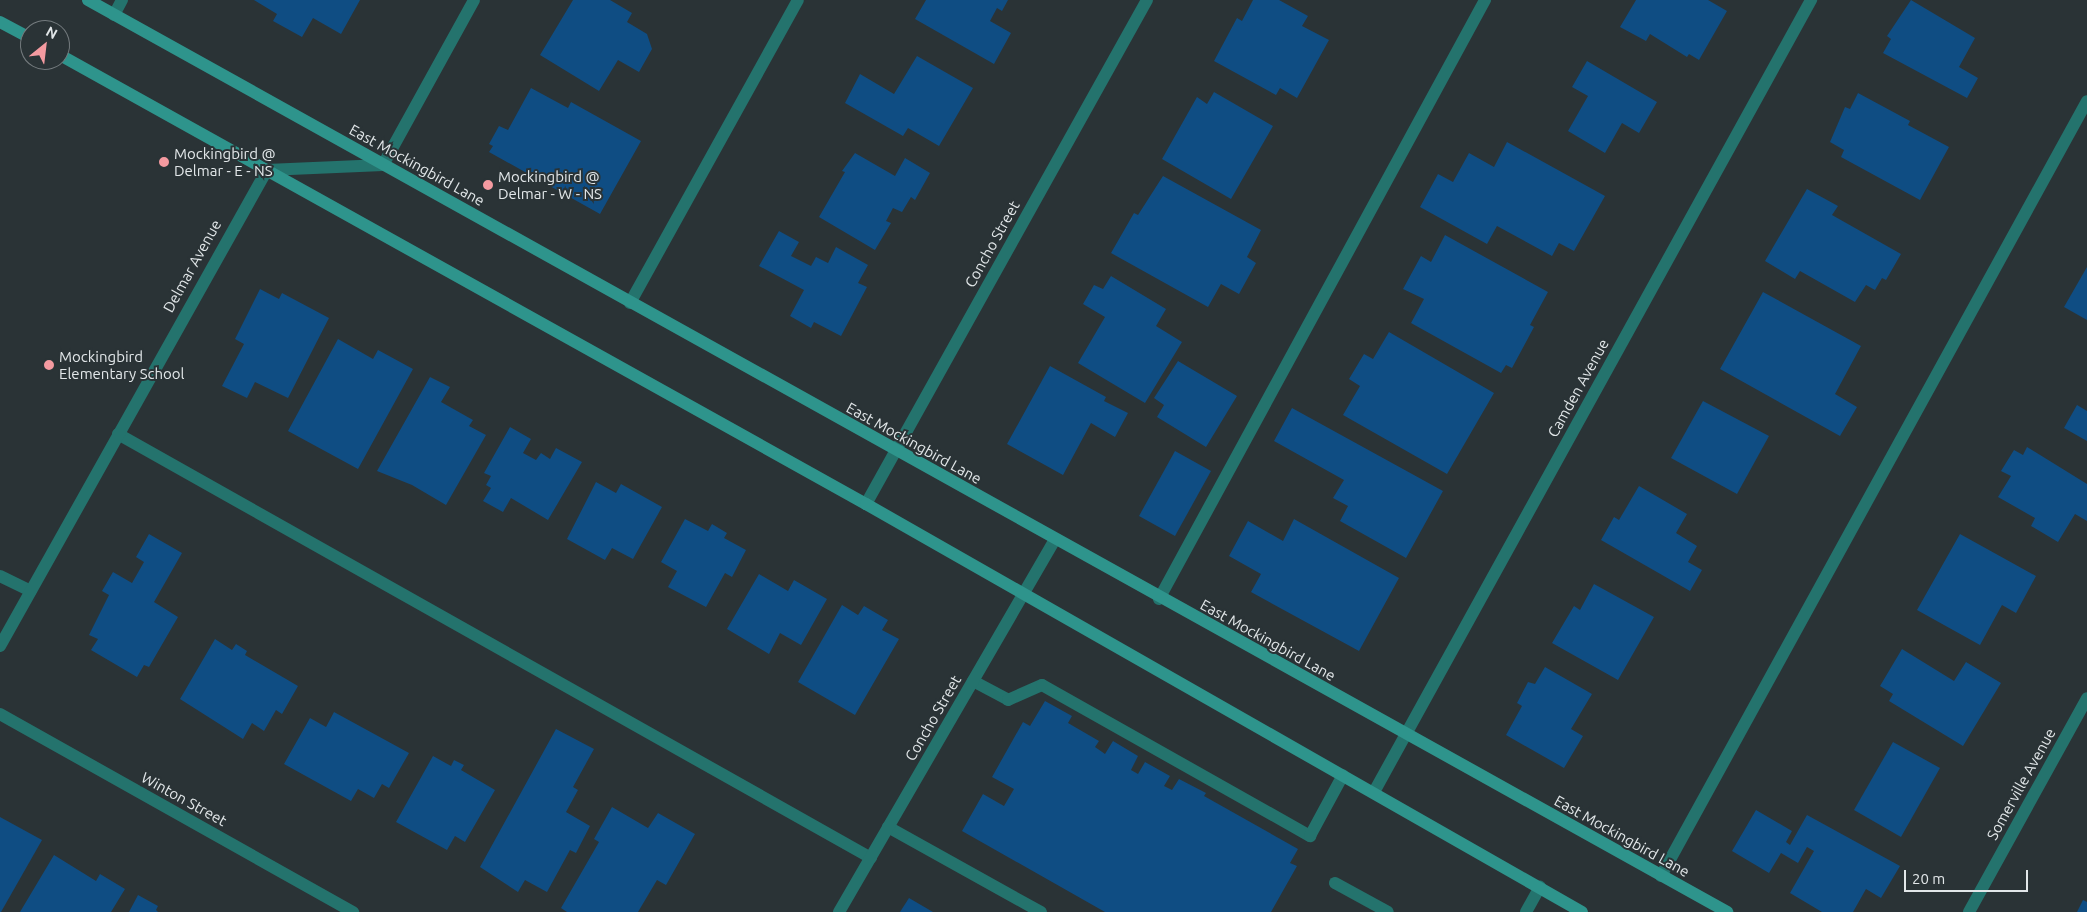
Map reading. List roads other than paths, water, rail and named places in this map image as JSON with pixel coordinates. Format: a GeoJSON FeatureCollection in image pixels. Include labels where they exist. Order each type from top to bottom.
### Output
{"type":"FeatureCollection","features":[{"type":"Feature","properties":{"kind":"main road","name":"East Mockingbird Lane"},"geometry":{"type":"LineString","coordinates":[[88,0],[1159,598],[1727,912]]}},
{"type":"Feature","properties":{"kind":"main road"},"geometry":{"type":"LineString","coordinates":[[0,22],[20,33]]}},
{"type":"Feature","properties":{"kind":"main road"},"geometry":{"type":"LineString","coordinates":[[70,61],[866,504],[1582,912]]}},
{"type":"Feature","properties":{"kind":"street"},"geometry":{"type":"LineString","coordinates":[[114,15],[122,0]]}},
{"type":"Feature","properties":{"kind":"street"},"geometry":{"type":"LineString","coordinates":[[267,170],[383,165],[474,0]]}},
{"type":"Feature","properties":{"kind":"street"},"geometry":{"type":"LineString","coordinates":[[630,303],[798,0]]}},
{"type":"Feature","properties":{"kind":"street","name":"Concho Street"},"geometry":{"type":"LineString","coordinates":[[866,504],[1147,0]]}},
{"type":"Feature","properties":{"kind":"street"},"geometry":{"type":"LineString","coordinates":[[1159,598],[1485,0]]}},
{"type":"Feature","properties":{"kind":"street","name":"Camden Avenue"},"geometry":{"type":"LineString","coordinates":[[1374,792],[1811,0]]}},
{"type":"Feature","properties":{"kind":"street"},"geometry":{"type":"LineString","coordinates":[[1661,876],[2087,101]]}},
{"type":"Feature","properties":{"kind":"street","name":"Delmar Avenue"},"geometry":{"type":"LineString","coordinates":[[0,646],[267,170]]}},
{"type":"Feature","properties":{"kind":"street"},"geometry":{"type":"LineString","coordinates":[[118,434],[870,858]]}},
{"type":"Feature","properties":{"kind":"street","name":"Concho Street"},"geometry":{"type":"LineString","coordinates":[[839,912],[1055,540]]}},
{"type":"Feature","properties":{"kind":"street"},"geometry":{"type":"LineString","coordinates":[[0,576],[30,591]]}},
{"type":"Feature","properties":{"kind":"street"},"geometry":{"type":"LineString","coordinates":[[973,681],[1008,700],[1042,685],[1310,836],[1344,775]]}},
{"type":"Feature","properties":{"kind":"street","name":"Somerville Avenue"},"geometry":{"type":"LineString","coordinates":[[1969,912],[2087,698]]}},
{"type":"Feature","properties":{"kind":"street","name":"Winton Street"},"geometry":{"type":"LineString","coordinates":[[0,714],[353,912]]}},
{"type":"Feature","properties":{"kind":"street"},"geometry":{"type":"LineString","coordinates":[[888,828],[1041,912]]}},
{"type":"Feature","properties":{"kind":"street"},"geometry":{"type":"LineString","coordinates":[[1335,883],[1388,912]]}},
{"type":"Feature","properties":{"kind":"street"},"geometry":{"type":"LineString","coordinates":[[1526,912],[1540,887]]}},
{"type":"Feature","properties":{"kind":"place","name":"Mockingbird @ Delmar - E - NS"},"geometry":{"type":"Point","coordinates":[164,162]}},
{"type":"Feature","properties":{"kind":"place","name":"Mockingbird @ Delmar - W - NS"},"geometry":{"type":"Point","coordinates":[488,185]}},
{"type":"Feature","properties":{"kind":"place","name":"Mockingbird Elementary School"},"geometry":{"type":"Point","coordinates":[49,365]}}]}
